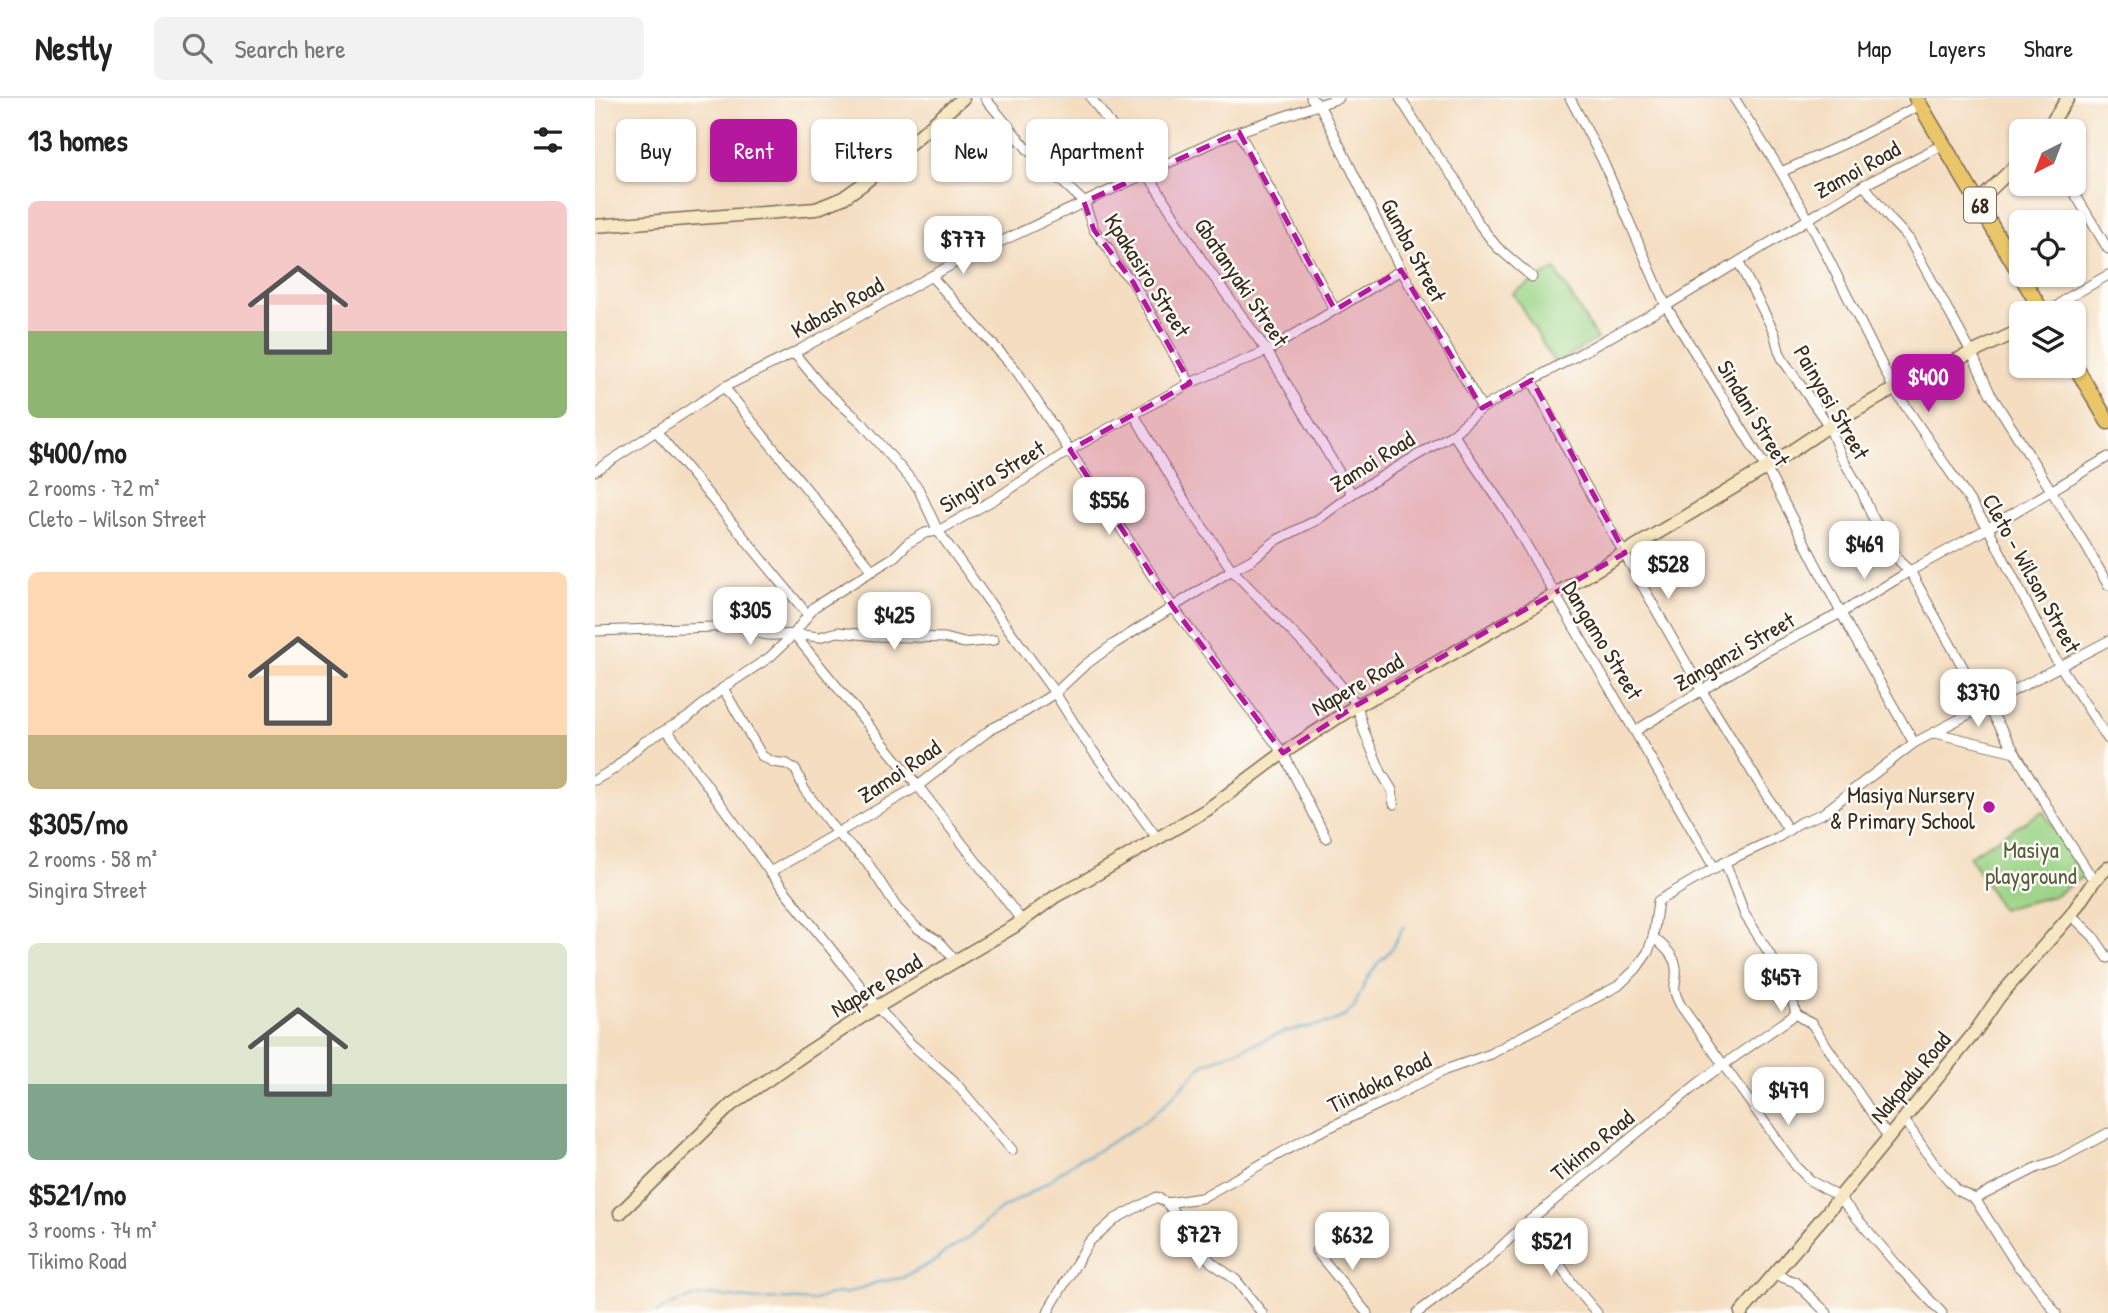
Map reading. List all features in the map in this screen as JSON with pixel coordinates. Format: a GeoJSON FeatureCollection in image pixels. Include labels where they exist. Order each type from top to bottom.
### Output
{"type":"FeatureCollection","features":[{"type":"Feature","properties":{"kind":"main road","name":"68"},"geometry":{"type":"LineString","coordinates":[[1918,102],[2036,301]]}},
{"type":"Feature","properties":{"kind":"main road"},"geometry":{"type":"LineString","coordinates":[[2082,378],[2108,422]]}},
{"type":"Feature","properties":{"kind":"street"},"geometry":{"type":"LineString","coordinates":[[595,226],[816,209],[843,198],[863,184],[963,98]]}},
{"type":"Feature","properties":{"kind":"street","name":"Kpakasiro Street"},"geometry":{"type":"LineString","coordinates":[[985,98],[1029,151],[1084,202],[1094,230],[1109,248],[1116,264],[1133,282],[1190,383]]}},
{"type":"Feature","properties":{"kind":"street","name":"Gbatanyaki Street"},"geometry":{"type":"LineString","coordinates":[[1091,98],[1107,119]]}},
{"type":"Feature","properties":{"kind":"street"},"geometry":{"type":"LineString","coordinates":[[1311,98],[1320,106]]}},
{"type":"Feature","properties":{"kind":"street","name":"Kabash Road"},"geometry":{"type":"LineString","coordinates":[[1168,164],[1239,132],[1339,98]]}},
{"type":"Feature","properties":{"kind":"street"},"geometry":{"type":"LineString","coordinates":[[1400,98],[1456,180],[1479,224],[1497,247],[1532,277]]}},
{"type":"Feature","properties":{"kind":"street","name":"Sindani Street"},"geometry":{"type":"LineString","coordinates":[[1570,98],[1602,159],[1666,306],[1766,468],[1841,613],[1915,743]]}},
{"type":"Feature","properties":{"kind":"street","name":"Cleto - Wilson Street"},"geometry":{"type":"LineString","coordinates":[[1734,98],[1808,218],[1893,389],[1988,528],[2053,655],[2108,739]]}},
{"type":"Feature","properties":{"kind":"street"},"geometry":{"type":"LineString","coordinates":[[2054,119],[2068,98]]}},
{"type":"Feature","properties":{"kind":"street"},"geometry":{"type":"LineString","coordinates":[[1781,173],[1844,144],[1918,102]]}},
{"type":"Feature","properties":{"kind":"street","name":"Gumba Street"},"geometry":{"type":"LineString","coordinates":[[1320,106],[1401,270],[1482,408]]}},
{"type":"Feature","properties":{"kind":"street"},"geometry":{"type":"LineString","coordinates":[[1239,132],[1335,310]]}},
{"type":"Feature","properties":{"kind":"street","name":"Zamoi Road"},"geometry":{"type":"LineString","coordinates":[[770,872],[918,786],[991,729],[1055,693],[1085,665],[1251,560],[1277,540],[1317,520],[1352,494],[1453,434],[1482,408],[1666,306],[1808,218],[1942,145]]}},
{"type":"Feature","properties":{"kind":"street"},"geometry":{"type":"LineString","coordinates":[[1978,202],[2009,172]]}},
{"type":"Feature","properties":{"kind":"street","name":"Kabash Road"},"geometry":{"type":"LineString","coordinates":[[595,471],[724,387],[794,353],[931,276],[1127,182]]}},
{"type":"Feature","properties":{"kind":"street","name":"Gbatanyaki Street"},"geometry":{"type":"LineString","coordinates":[[1153,182],[1203,262],[1267,351],[1352,494]]}},
{"type":"Feature","properties":{"kind":"street"},"geometry":{"type":"LineString","coordinates":[[1864,186],[1909,239],[1972,354],[1990,393],[2108,585]]}},
{"type":"Feature","properties":{"kind":"street"},"geometry":{"type":"LineString","coordinates":[[2076,196],[2108,248]]}},
{"type":"Feature","properties":{"kind":"street","name":"Painyasi Street"},"geometry":{"type":"LineString","coordinates":[[1739,263],[1774,331],[1783,360],[1829,426],[1840,456],[1862,492],[1871,514],[1900,562],[1910,571],[1965,671],[2094,881]]}},
{"type":"Feature","properties":{"kind":"street","name":"Singira Street"},"geometry":{"type":"LineString","coordinates":[[595,780],[614,769],[644,742],[687,718],[723,688],[770,657],[794,634],[814,607],[894,557],[908,543],[925,533],[939,531],[995,499],[1070,450],[1190,383],[1267,351],[1401,270]]}},
{"type":"Feature","properties":{"kind":"street"},"geometry":{"type":"LineString","coordinates":[[2064,301],[2108,275]]}},
{"type":"Feature","properties":{"kind":"street"},"geometry":{"type":"LineString","coordinates":[[931,276],[1016,370],[1173,607],[1283,753],[1326,838]]}},
{"type":"Feature","properties":{"kind":"street","name":"Napere Road"},"geometry":{"type":"LineString","coordinates":[[620,1213],[731,1105],[877,1007],[1022,921],[1056,896],[1208,809],[1283,753],[1357,705],[1396,686],[1554,595],[1893,389],[2009,336]]}},
{"type":"Feature","properties":{"kind":"street"},"geometry":{"type":"LineString","coordinates":[[794,353],[823,388],[863,424],[918,488],[939,531],[1055,693],[1082,736],[1158,839]]}},
{"type":"Feature","properties":{"kind":"street"},"geometry":{"type":"LineString","coordinates":[[1532,380],[1582,479],[1702,691],[1788,830]]}},
{"type":"Feature","properties":{"kind":"street"},"geometry":{"type":"LineString","coordinates":[[724,387],[873,570]]}},
{"type":"Feature","properties":{"kind":"street"},"geometry":{"type":"LineString","coordinates":[[1133,414],[1185,501],[1232,570],[1323,664],[1357,705],[1364,732],[1381,772],[1392,789],[1394,804]]}},
{"type":"Feature","properties":{"kind":"street"},"geometry":{"type":"LineString","coordinates":[[656,431],[808,615]]}},
{"type":"Feature","properties":{"kind":"street","name":"Dangamo Street"},"geometry":{"type":"LineString","coordinates":[[1453,434],[1507,512],[1715,869]]}},
{"type":"Feature","properties":{"kind":"street","name":"Zanganzi Street"},"geometry":{"type":"LineString","coordinates":[[1635,731],[1765,652],[1841,613],[2108,457]]}},
{"type":"Feature","properties":{"kind":"street"},"geometry":{"type":"LineString","coordinates":[[595,631],[742,626],[757,634],[771,636],[794,634],[819,637],[838,632],[946,638],[964,643],[994,640]]}},
{"type":"Feature","properties":{"kind":"street"},"geometry":{"type":"LineString","coordinates":[[794,634],[918,786],[1022,921]]}},
{"type":"Feature","properties":{"kind":"street"},"geometry":{"type":"LineString","coordinates":[[1715,869],[1822,814],[1915,743],[2108,641]]}},
{"type":"Feature","properties":{"kind":"street"},"geometry":{"type":"LineString","coordinates":[[723,688],[762,757],[787,764],[796,770],[804,789],[837,833],[867,862],[897,908],[917,928],[937,940],[956,961]]}},
{"type":"Feature","properties":{"kind":"street"},"geometry":{"type":"LineString","coordinates":[[667,730],[770,872],[877,1007],[911,1044],[953,1080],[1012,1150]]}},
{"type":"Feature","properties":{"kind":"street"},"geometry":{"type":"LineString","coordinates":[[1935,733],[2015,752]]}},
{"type":"Feature","properties":{"kind":"street"},"geometry":{"type":"LineString","coordinates":[[1725,862],[1745,915],[1788,983],[1796,1014],[1812,1024],[1888,1137]]}},
{"type":"Feature","properties":{"kind":"street","name":"Nakpadu Road"},"geometry":{"type":"LineString","coordinates":[[1741,1313],[1839,1198],[1975,1032],[1999,996],[2071,915],[2094,881],[2108,867]]}},
{"type":"Feature","properties":{"kind":"street","name":"Tiindoka Road"},"geometry":{"type":"LineString","coordinates":[[1048,1313],[1089,1242],[1115,1219],[1157,1197],[1167,1203],[1201,1198],[1313,1135],[1445,1070],[1492,1055],[1515,1040],[1618,986],[1636,969],[1648,952],[1658,901],[1715,869]]}},
{"type":"Feature","properties":{"kind":"street"},"geometry":{"type":"LineString","coordinates":[[2071,915],[2093,936],[2108,958]]}},
{"type":"Feature","properties":{"kind":"street"},"geometry":{"type":"LineString","coordinates":[[1653,936],[1669,952],[1676,966],[1674,992],[1681,1006],[1796,1166],[1811,1181],[1839,1198],[1942,1313]]}},
{"type":"Feature","properties":{"kind":"street","name":"Tikimo Road"},"geometry":{"type":"LineString","coordinates":[[1417,1313],[1485,1262],[1525,1224],[1724,1063],[1796,1014]]}},
{"type":"Feature","properties":{"kind":"street"},"geometry":{"type":"LineString","coordinates":[[1901,1121],[1907,1124],[1957,1191],[1975,1199],[2017,1265],[2032,1280],[2056,1313]]}},
{"type":"Feature","properties":{"kind":"street"},"geometry":{"type":"LineString","coordinates":[[1975,1199],[2108,1133]]}},
{"type":"Feature","properties":{"kind":"street"},"geometry":{"type":"LineString","coordinates":[[1167,1203],[1211,1262],[1236,1280],[1262,1313]]}},
{"type":"Feature","properties":{"kind":"street"},"geometry":{"type":"LineString","coordinates":[[1525,1224],[1549,1248],[1572,1283],[1597,1313]]}},
{"type":"Feature","properties":{"kind":"street"},"geometry":{"type":"LineString","coordinates":[[1316,1251],[1367,1313]]}},
{"type":"Feature","properties":{"kind":"street"},"geometry":{"type":"LineString","coordinates":[[1786,1260],[1795,1282]]}},
{"type":"Feature","properties":{"kind":"street"},"geometry":{"type":"LineString","coordinates":[[1774,1274],[1795,1282],[1827,1313]]}},
{"type":"Feature","properties":{"kind":"highlighted area"},"geometry":{"type":"Polygon","coordinates":[[[1239,132],[1335,310],[1401,270],[1482,408],[1532,380],[1625,553],[1357,705],[1283,753],[1173,607],[1070,450],[1190,383],[1133,282],[1094,230],[1084,202],[1239,132]]]}},
{"type":"Feature","properties":{"kind":"green space"},"geometry":{"type":"Polygon","coordinates":[[[1555,269],[1597,339],[1555,364],[1513,293],[1555,269]]]}},
{"type":"Feature","properties":{"kind":"green space","name":"Masiya playground"},"geometry":{"type":"Polygon","coordinates":[[[2043,811],[2084,876],[2054,896],[2001,909],[1969,856],[2043,811]]]}},
{"type":"Feature","properties":{"kind":"waterway"},"geometry":{"type":"LineString","coordinates":[[656,1313],[694,1297],[711,1295],[758,1300],[811,1301],[902,1278],[935,1261],[972,1235],[1001,1209],[1039,1188],[1080,1158],[1089,1156],[1141,1124],[1161,1108],[1204,1064],[1284,1032],[1331,1022],[1345,1016],[1354,1007],[1368,977],[1390,951],[1404,926]]}},
{"type":"Feature","properties":{"kind":"place","name":"Masiya Nursery & Primary School"},"geometry":{"type":"Point","coordinates":[1989,807]}}]}
